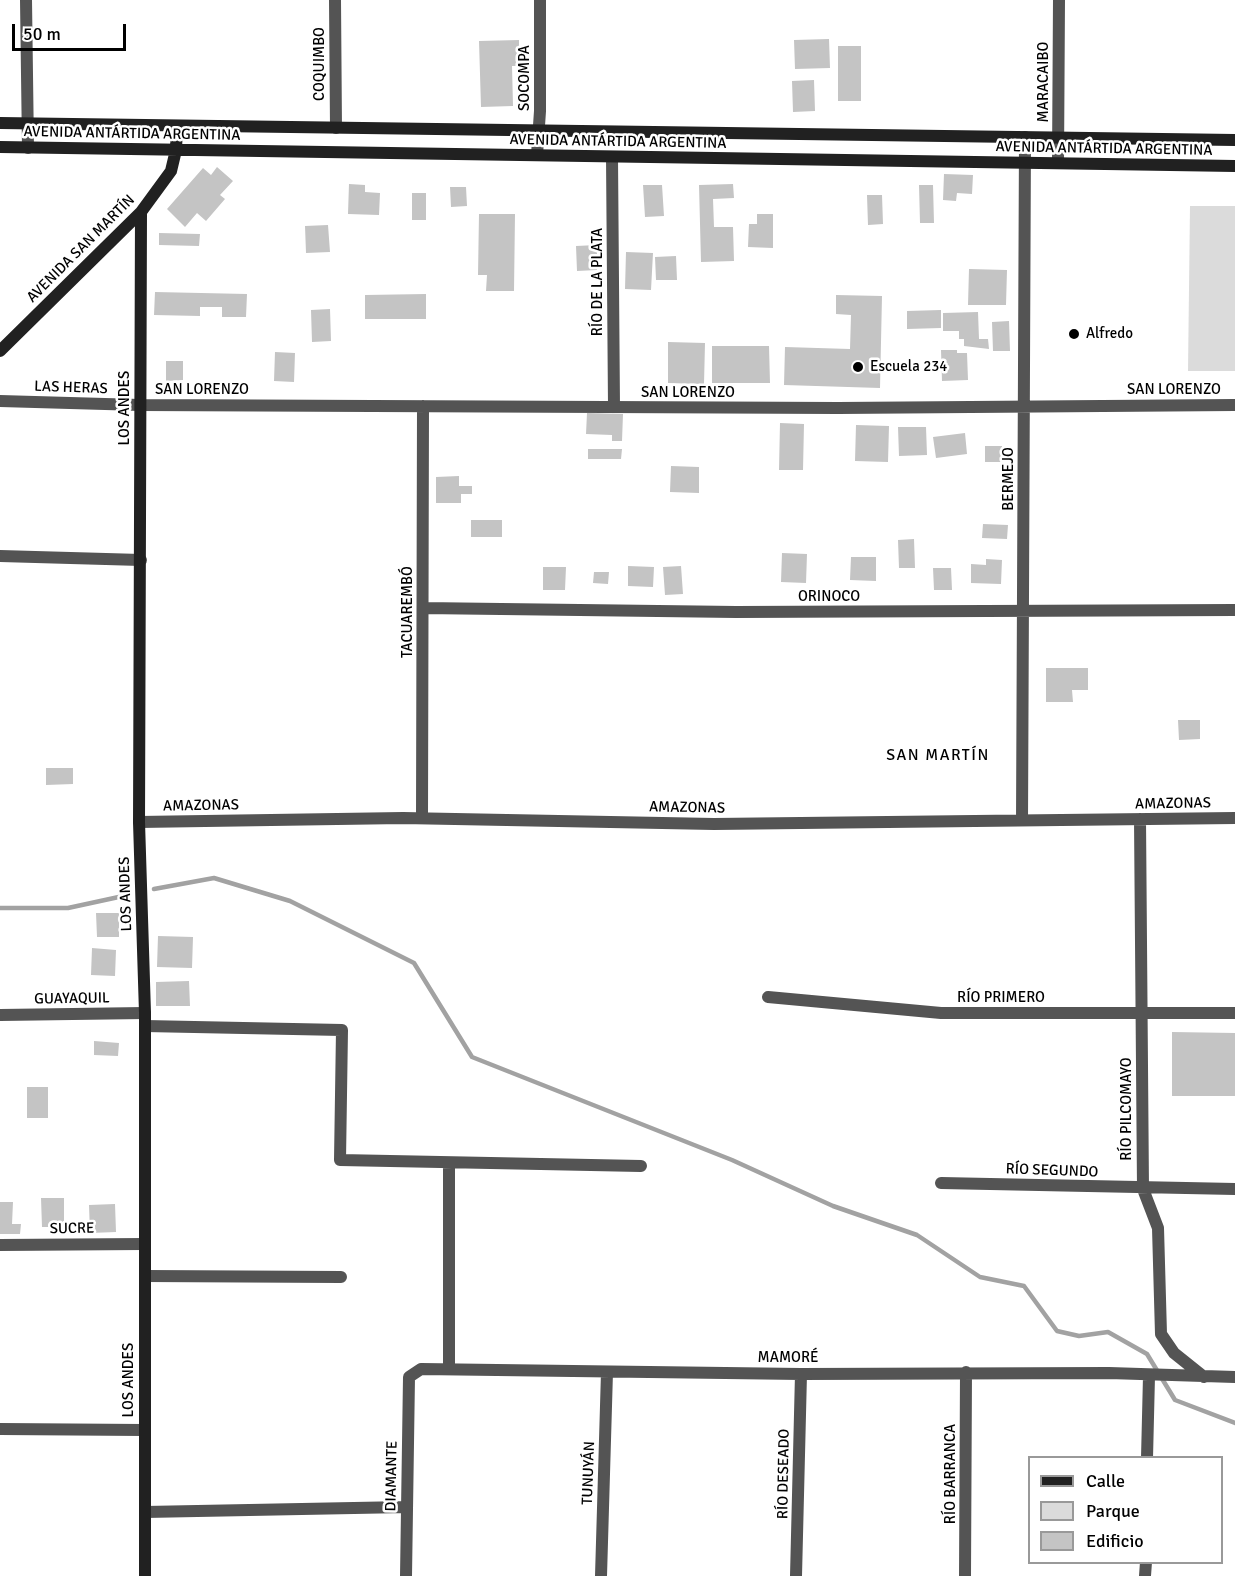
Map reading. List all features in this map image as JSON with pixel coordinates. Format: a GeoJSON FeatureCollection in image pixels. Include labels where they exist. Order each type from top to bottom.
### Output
{"type":"FeatureCollection","features":[{"type":"Feature","properties":{"kind":"street"},"geometry":{"type":"LineString","coordinates":[[26,0],[28,148]]}},
{"type":"Feature","properties":{"kind":"street","name":"COQUIMBO"},"geometry":{"type":"LineString","coordinates":[[335,0],[336,128]]}},
{"type":"Feature","properties":{"kind":"street","name":"SOCOMPA"},"geometry":{"type":"LineString","coordinates":[[537,155],[540,0]]}},
{"type":"Feature","properties":{"kind":"street","name":"MARACAIBO"},"geometry":{"type":"LineString","coordinates":[[1058,163],[1059,0]]}},
{"type":"Feature","properties":{"kind":"street","name":"AVENIDA ANTÁRTIDA ARGENTINA"},"geometry":{"type":"LineString","coordinates":[[0,123],[1235,140]]}},
{"type":"Feature","properties":{"kind":"street","name":"AVENIDA SAN MARTÍN"},"geometry":{"type":"LineString","coordinates":[[0,351],[141,212],[171,171],[176,150],[177,126]]}},
{"type":"Feature","properties":{"kind":"street","name":"BERMEJO"},"geometry":{"type":"LineString","coordinates":[[1022,820],[1025,137]]}},
{"type":"Feature","properties":{"kind":"street","name":"AVENIDA ANTÁRTIDA ARGENTINA"},"geometry":{"type":"LineString","coordinates":[[0,147],[1235,166]]}},
{"type":"Feature","properties":{"kind":"street","name":"RÍO DE LA PLATA"},"geometry":{"type":"LineString","coordinates":[[612,157],[614,407]]}},
{"type":"Feature","properties":{"kind":"street","name":"LOS ANDES"},"geometry":{"type":"LineString","coordinates":[[141,212],[139,822],[145,1019],[145,1576]]}},
{"type":"Feature","properties":{"kind":"street","name":"LAS HERAS"},"geometry":{"type":"LineString","coordinates":[[0,401],[140,405]]}},
{"type":"Feature","properties":{"kind":"street","name":"SAN LORENZO"},"geometry":{"type":"LineString","coordinates":[[140,405],[838,408],[1235,405]]}},
{"type":"Feature","properties":{"kind":"street","name":"TACUAREMBÓ"},"geometry":{"type":"LineString","coordinates":[[422,818],[423,406]]}},
{"type":"Feature","properties":{"kind":"street"},"geometry":{"type":"LineString","coordinates":[[0,556],[141,560]]}},
{"type":"Feature","properties":{"kind":"street","name":"ORINOCO"},"geometry":{"type":"LineString","coordinates":[[423,608],[1023,612],[1235,610]]}},
{"type":"Feature","properties":{"kind":"street","name":"AMAZONAS"},"geometry":{"type":"LineString","coordinates":[[139,822],[422,818],[714,824],[1235,818]]}},
{"type":"Feature","properties":{"kind":"street","name":"RÍO PILCOMAYO"},"geometry":{"type":"LineString","coordinates":[[1140,819],[1143,1189],[1158,1228],[1161,1334],[1174,1353],[1204,1377]]}},
{"type":"Feature","properties":{"kind":"street","name":"RÍO PRIMERO"},"geometry":{"type":"LineString","coordinates":[[768,997],[941,1013],[1235,1013]]}},
{"type":"Feature","properties":{"kind":"street","name":"GUAYAQUIL"},"geometry":{"type":"LineString","coordinates":[[0,1015],[145,1019],[342,1030],[340,1160],[449,1162]]}},
{"type":"Feature","properties":{"kind":"street"},"geometry":{"type":"LineString","coordinates":[[449,1369],[449,1162],[641,1166]]}},
{"type":"Feature","properties":{"kind":"street","name":"RÍO SEGUNDO"},"geometry":{"type":"LineString","coordinates":[[941,1183],[1143,1189],[1235,1189]]}},
{"type":"Feature","properties":{"kind":"street","name":"SUCRE"},"geometry":{"type":"LineString","coordinates":[[0,1245],[144,1244]]}},
{"type":"Feature","properties":{"kind":"street"},"geometry":{"type":"LineString","coordinates":[[145,1275],[341,1277]]}},
{"type":"Feature","properties":{"kind":"street","name":"MAMORÉ"},"geometry":{"type":"LineString","coordinates":[[409,1377],[421,1369],[801,1374],[966,1372],[1235,1377]]}},
{"type":"Feature","properties":{"kind":"street","name":"TUNUYÁN"},"geometry":{"type":"LineString","coordinates":[[601,1576],[608,1372]]}},
{"type":"Feature","properties":{"kind":"street","name":"RÍO BARRANCA"},"geometry":{"type":"LineString","coordinates":[[965,1576],[966,1372]]}},
{"type":"Feature","properties":{"kind":"street","name":"RÍO DESEADO"},"geometry":{"type":"LineString","coordinates":[[796,1576],[801,1374]]}},
{"type":"Feature","properties":{"kind":"street"},"geometry":{"type":"LineString","coordinates":[[1147,1456],[1149,1376]]}},
{"type":"Feature","properties":{"kind":"street","name":"DIAMANTE"},"geometry":{"type":"LineString","coordinates":[[406,1576],[409,1377]]}},
{"type":"Feature","properties":{"kind":"street"},"geometry":{"type":"LineString","coordinates":[[0,1429],[144,1430]]}},
{"type":"Feature","properties":{"kind":"street"},"geometry":{"type":"LineString","coordinates":[[145,1512],[406,1507]]}},
{"type":"Feature","properties":{"kind":"green space"},"geometry":{"type":"Polygon","coordinates":[[[1190,206],[1235,206],[1235,371],[1188,371],[1190,206]]]}},
{"type":"Feature","properties":{"kind":"building"},"geometry":{"type":"Polygon","coordinates":[[[829,39],[830,68],[795,69],[794,40],[829,39]]]}},
{"type":"Feature","properties":{"kind":"building"},"geometry":{"type":"Polygon","coordinates":[[[519,40],[519,66],[512,66],[513,106],[481,107],[479,41],[519,40]]]}},
{"type":"Feature","properties":{"kind":"building"},"geometry":{"type":"Polygon","coordinates":[[[838,46],[861,46],[861,101],[838,101],[838,46]]]}},
{"type":"Feature","properties":{"kind":"building"},"geometry":{"type":"Polygon","coordinates":[[[814,80],[815,111],[793,112],[792,81],[814,80]]]}},
{"type":"Feature","properties":{"kind":"building"},"geometry":{"type":"Polygon","coordinates":[[[217,167],[233,181],[220,195],[225,199],[206,221],[197,213],[185,227],[167,209],[203,168],[211,175],[217,167]]]}},
{"type":"Feature","properties":{"kind":"building"},"geometry":{"type":"Polygon","coordinates":[[[944,174],[973,175],[972,194],[957,193],[956,201],[943,200],[944,174]]]}},
{"type":"Feature","properties":{"kind":"building"},"geometry":{"type":"Polygon","coordinates":[[[349,184],[365,185],[365,192],[380,193],[379,215],[348,214],[349,184]]]}},
{"type":"Feature","properties":{"kind":"building"},"geometry":{"type":"Polygon","coordinates":[[[733,184],[734,198],[713,199],[714,227],[733,227],[734,261],[701,262],[699,185],[733,184]]]}},
{"type":"Feature","properties":{"kind":"building"},"geometry":{"type":"Polygon","coordinates":[[[643,185],[662,185],[664,216],[645,217],[643,185]]]}},
{"type":"Feature","properties":{"kind":"building"},"geometry":{"type":"Polygon","coordinates":[[[919,185],[933,185],[934,223],[920,223],[919,185]]]}},
{"type":"Feature","properties":{"kind":"building"},"geometry":{"type":"Polygon","coordinates":[[[450,187],[466,187],[467,206],[451,207],[450,187]]]}},
{"type":"Feature","properties":{"kind":"building"},"geometry":{"type":"Polygon","coordinates":[[[412,193],[426,193],[426,220],[412,220],[412,193]]]}},
{"type":"Feature","properties":{"kind":"building"},"geometry":{"type":"Polygon","coordinates":[[[867,195],[882,195],[883,224],[868,225],[867,195]]]}},
{"type":"Feature","properties":{"kind":"building"},"geometry":{"type":"Polygon","coordinates":[[[479,214],[515,214],[514,291],[486,291],[487,275],[478,275],[479,214]]]}},
{"type":"Feature","properties":{"kind":"building"},"geometry":{"type":"Polygon","coordinates":[[[757,214],[773,214],[773,248],[748,247],[749,224],[757,224],[757,214]]]}},
{"type":"Feature","properties":{"kind":"building"},"geometry":{"type":"Polygon","coordinates":[[[328,225],[330,252],[306,253],[305,226],[328,225]]]}},
{"type":"Feature","properties":{"kind":"building"},"geometry":{"type":"Polygon","coordinates":[[[159,233],[200,234],[199,246],[159,245],[159,233]]]}},
{"type":"Feature","properties":{"kind":"building"},"geometry":{"type":"Polygon","coordinates":[[[597,245],[597,270],[577,271],[576,246],[597,245]]]}},
{"type":"Feature","properties":{"kind":"building"},"geometry":{"type":"Polygon","coordinates":[[[626,252],[653,253],[651,290],[625,289],[626,252]]]}},
{"type":"Feature","properties":{"kind":"building"},"geometry":{"type":"Polygon","coordinates":[[[676,256],[677,280],[656,280],[655,257],[676,256]]]}},
{"type":"Feature","properties":{"kind":"building"},"geometry":{"type":"Polygon","coordinates":[[[969,269],[1007,270],[1006,305],[968,305],[969,269]]]}},
{"type":"Feature","properties":{"kind":"building"},"geometry":{"type":"Polygon","coordinates":[[[155,292],[247,294],[246,317],[222,317],[222,307],[200,307],[200,316],[154,315],[155,292]]]}},
{"type":"Feature","properties":{"kind":"building"},"geometry":{"type":"Polygon","coordinates":[[[426,294],[426,319],[365,319],[365,295],[426,294]]]}},
{"type":"Feature","properties":{"kind":"building"},"geometry":{"type":"Polygon","coordinates":[[[836,295],[882,296],[880,388],[784,385],[785,347],[850,349],[851,315],[836,314],[836,295]]]}},
{"type":"Feature","properties":{"kind":"building"},"geometry":{"type":"Polygon","coordinates":[[[330,309],[331,341],[312,342],[311,310],[330,309]]]}},
{"type":"Feature","properties":{"kind":"building"},"geometry":{"type":"Polygon","coordinates":[[[941,310],[941,328],[907,329],[907,311],[941,310]]]}},
{"type":"Feature","properties":{"kind":"building"},"geometry":{"type":"Polygon","coordinates":[[[978,312],[979,339],[988,339],[989,349],[964,346],[964,339],[959,339],[959,331],[943,331],[943,313],[978,312]]]}},
{"type":"Feature","properties":{"kind":"building"},"geometry":{"type":"Polygon","coordinates":[[[1009,321],[1010,351],[993,351],[992,322],[1009,321]]]}},
{"type":"Feature","properties":{"kind":"building"},"geometry":{"type":"Polygon","coordinates":[[[668,342],[705,343],[704,384],[668,383],[668,342]]]}},
{"type":"Feature","properties":{"kind":"building"},"geometry":{"type":"Polygon","coordinates":[[[712,346],[769,346],[770,383],[712,383],[712,346]]]}},
{"type":"Feature","properties":{"kind":"building"},"geometry":{"type":"Polygon","coordinates":[[[941,350],[957,350],[957,353],[967,353],[968,380],[942,381],[941,350]]]}},
{"type":"Feature","properties":{"kind":"building"},"geometry":{"type":"Polygon","coordinates":[[[275,352],[295,353],[294,382],[274,381],[275,352]]]}},
{"type":"Feature","properties":{"kind":"building"},"geometry":{"type":"Polygon","coordinates":[[[166,361],[183,361],[183,380],[166,381],[166,361]]]}},
{"type":"Feature","properties":{"kind":"building"},"geometry":{"type":"Polygon","coordinates":[[[587,413],[623,414],[622,441],[612,441],[612,435],[586,434],[587,413]]]}},
{"type":"Feature","properties":{"kind":"building"},"geometry":{"type":"Polygon","coordinates":[[[780,423],[804,424],[803,470],[779,470],[780,423]]]}},
{"type":"Feature","properties":{"kind":"building"},"geometry":{"type":"Polygon","coordinates":[[[856,425],[889,426],[888,462],[855,461],[856,425]]]}},
{"type":"Feature","properties":{"kind":"building"},"geometry":{"type":"Polygon","coordinates":[[[898,427],[926,427],[927,455],[899,456],[898,427]]]}},
{"type":"Feature","properties":{"kind":"building"},"geometry":{"type":"Polygon","coordinates":[[[965,433],[967,454],[936,458],[933,437],[965,433]]]}},
{"type":"Feature","properties":{"kind":"building"},"geometry":{"type":"Polygon","coordinates":[[[985,446],[1002,446],[1001,462],[985,462],[985,446]]]}},
{"type":"Feature","properties":{"kind":"building"},"geometry":{"type":"Polygon","coordinates":[[[588,449],[622,449],[621,459],[588,459],[588,449]]]}},
{"type":"Feature","properties":{"kind":"building"},"geometry":{"type":"Polygon","coordinates":[[[671,466],[699,467],[699,493],[670,492],[671,466]]]}},
{"type":"Feature","properties":{"kind":"building"},"geometry":{"type":"Polygon","coordinates":[[[459,476],[459,486],[472,486],[472,494],[461,494],[461,503],[436,503],[436,477],[459,476]]]}},
{"type":"Feature","properties":{"kind":"building"},"geometry":{"type":"Polygon","coordinates":[[[471,520],[502,520],[502,537],[471,537],[471,520]]]}},
{"type":"Feature","properties":{"kind":"building"},"geometry":{"type":"Polygon","coordinates":[[[983,524],[1008,525],[1007,539],[982,538],[983,524]]]}},
{"type":"Feature","properties":{"kind":"building"},"geometry":{"type":"Polygon","coordinates":[[[914,539],[915,568],[899,568],[898,540],[914,539]]]}},
{"type":"Feature","properties":{"kind":"building"},"geometry":{"type":"Polygon","coordinates":[[[782,553],[807,554],[806,583],[781,582],[782,553]]]}},
{"type":"Feature","properties":{"kind":"building"},"geometry":{"type":"Polygon","coordinates":[[[851,557],[876,557],[876,581],[850,580],[851,557]]]}},
{"type":"Feature","properties":{"kind":"building"},"geometry":{"type":"Polygon","coordinates":[[[986,559],[1002,560],[1001,584],[971,583],[971,564],[986,565],[986,559]]]}},
{"type":"Feature","properties":{"kind":"building"},"geometry":{"type":"Polygon","coordinates":[[[628,566],[654,567],[653,587],[628,586],[628,566]]]}},
{"type":"Feature","properties":{"kind":"building"},"geometry":{"type":"Polygon","coordinates":[[[681,566],[683,594],[665,595],[663,567],[681,566]]]}},
{"type":"Feature","properties":{"kind":"building"},"geometry":{"type":"Polygon","coordinates":[[[543,567],[566,567],[565,590],[543,590],[543,567]]]}},
{"type":"Feature","properties":{"kind":"building"},"geometry":{"type":"Polygon","coordinates":[[[933,568],[951,568],[952,590],[934,590],[933,568]]]}},
{"type":"Feature","properties":{"kind":"building"},"geometry":{"type":"Polygon","coordinates":[[[594,572],[609,572],[608,584],[593,583],[594,572]]]}},
{"type":"Feature","properties":{"kind":"building"},"geometry":{"type":"Polygon","coordinates":[[[1046,668],[1088,668],[1088,690],[1072,690],[1073,702],[1046,702],[1046,668]]]}},
{"type":"Feature","properties":{"kind":"building"},"geometry":{"type":"Polygon","coordinates":[[[1178,720],[1200,720],[1200,739],[1179,740],[1178,720]]]}},
{"type":"Feature","properties":{"kind":"building"},"geometry":{"type":"Polygon","coordinates":[[[46,768],[73,768],[73,784],[46,785],[46,768]]]}},
{"type":"Feature","properties":{"kind":"building"},"geometry":{"type":"Polygon","coordinates":[[[96,913],[119,913],[119,937],[97,937],[96,913]]]}},
{"type":"Feature","properties":{"kind":"building"},"geometry":{"type":"Polygon","coordinates":[[[158,936],[193,937],[192,968],[157,967],[158,936]]]}},
{"type":"Feature","properties":{"kind":"building"},"geometry":{"type":"Polygon","coordinates":[[[92,948],[116,950],[115,976],[91,975],[92,948]]]}},
{"type":"Feature","properties":{"kind":"building"},"geometry":{"type":"Polygon","coordinates":[[[189,981],[190,1006],[156,1006],[156,982],[189,981]]]}},
{"type":"Feature","properties":{"kind":"building"},"geometry":{"type":"Polygon","coordinates":[[[1172,1032],[1235,1033],[1235,1096],[1172,1096],[1172,1032]]]}},
{"type":"Feature","properties":{"kind":"building"},"geometry":{"type":"Polygon","coordinates":[[[94,1041],[119,1043],[118,1056],[94,1055],[94,1041]]]}},
{"type":"Feature","properties":{"kind":"building"},"geometry":{"type":"Polygon","coordinates":[[[27,1087],[48,1087],[48,1118],[27,1118],[27,1087]]]}},
{"type":"Feature","properties":{"kind":"building"},"geometry":{"type":"Polygon","coordinates":[[[41,1198],[64,1198],[64,1227],[42,1227],[41,1198]]]}},
{"type":"Feature","properties":{"kind":"building"},"geometry":{"type":"Polygon","coordinates":[[[0,1202],[13,1202],[12,1224],[21,1224],[20,1234],[0,1234],[0,1202]]]}},
{"type":"Feature","properties":{"kind":"building"},"geometry":{"type":"Polygon","coordinates":[[[115,1204],[116,1232],[90,1233],[89,1205],[115,1204]]]}},
{"type":"Feature","properties":{"kind":"waterway"},"geometry":{"type":"LineString","coordinates":[[154,889],[214,878],[290,901],[414,963],[472,1057],[732,1160],[833,1206],[917,1235],[980,1277],[1024,1286],[1057,1331],[1079,1336],[1108,1332],[1147,1354],[1175,1400],[1235,1423]]}},
{"type":"Feature","properties":{"kind":"waterway"},"geometry":{"type":"LineString","coordinates":[[0,908],[68,908],[128,895]]}},
{"type":"Feature","properties":{"kind":"place","name":"Alfredo"},"geometry":{"type":"Point","coordinates":[1074,334]}},
{"type":"Feature","properties":{"kind":"place","name":"Escuela 234"},"geometry":{"type":"Point","coordinates":[858,367]}},
{"type":"Feature","properties":{"kind":"district","name":"SAN MARTÍN"},"geometry":{"type":"Point","coordinates":[938,756]}}]}
